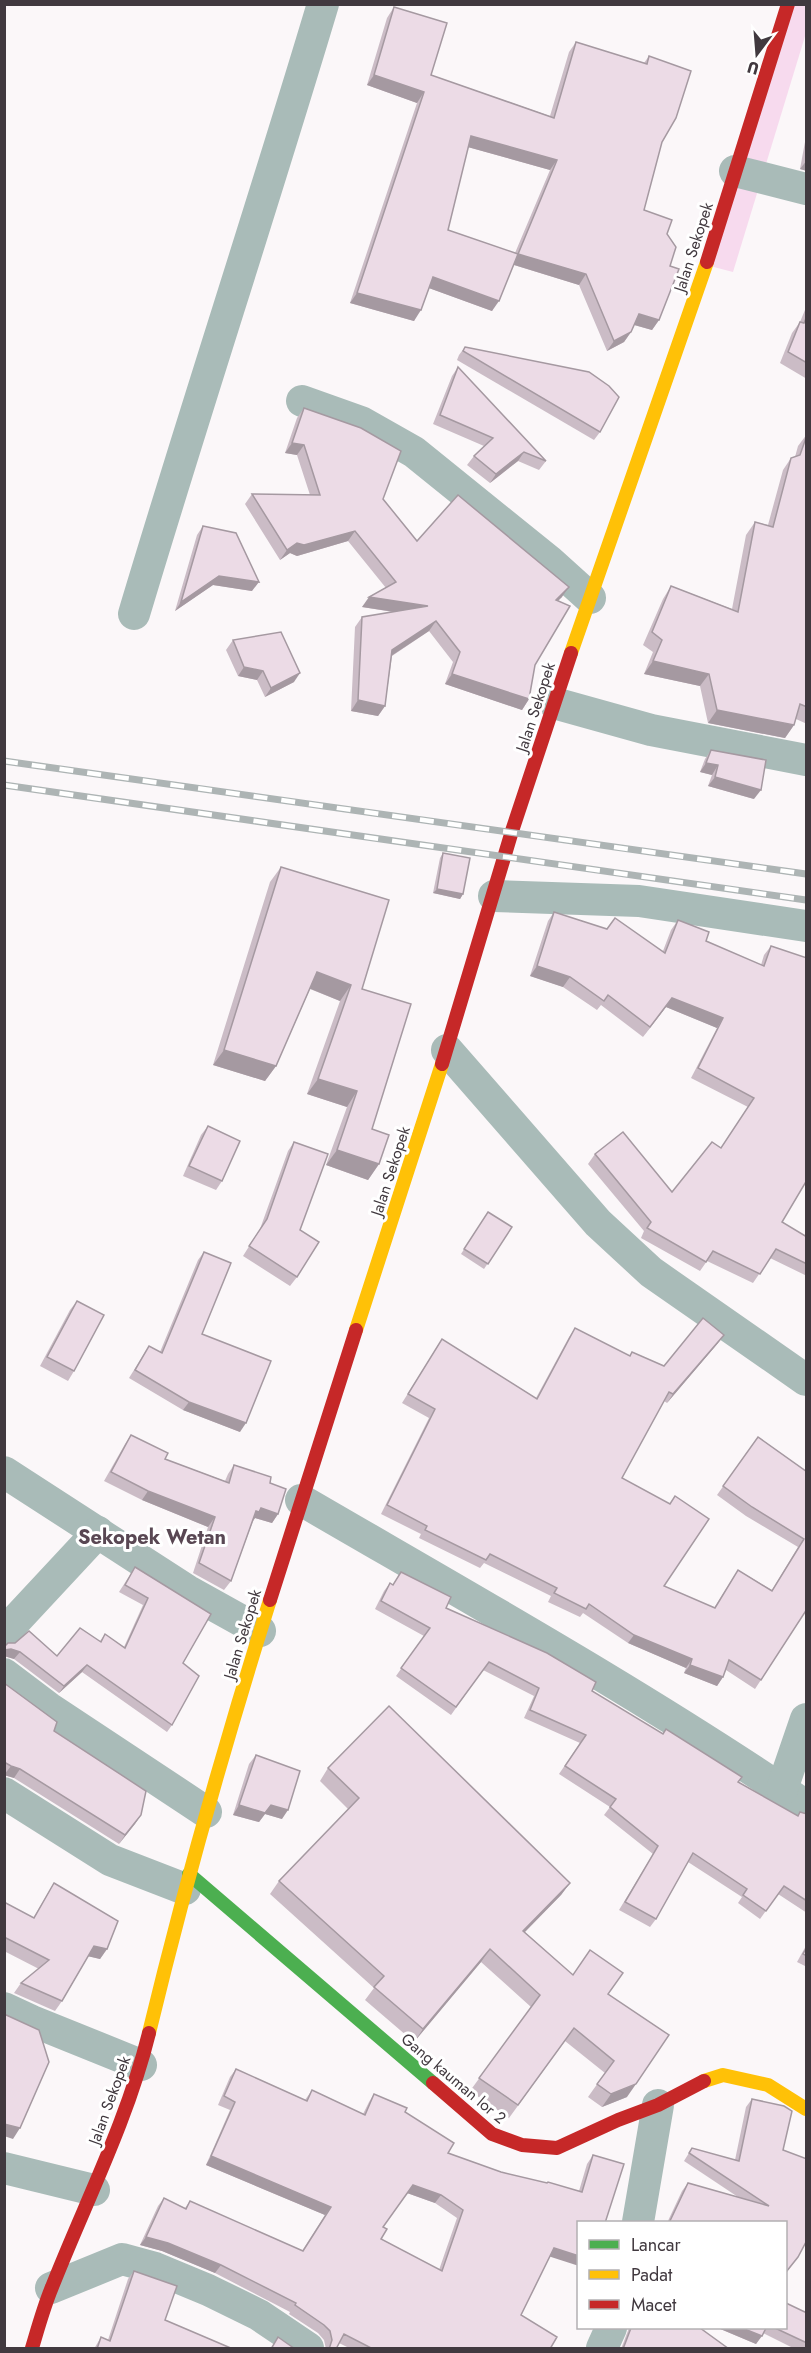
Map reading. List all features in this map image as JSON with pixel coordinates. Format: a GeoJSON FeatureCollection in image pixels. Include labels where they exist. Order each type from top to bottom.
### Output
{"type":"FeatureCollection","features":[{"type":"Feature","properties":{"kind":"street"},"geometry":{"type":"LineString","coordinates":[[134,614],[193,417],[286,129],[323,4]]}},
{"type":"Feature","properties":{"kind":"street","name":"Jalan Sekopek"},"geometry":{"type":"LineString","coordinates":[[32,2349],[51,2288],[94,2190],[141,2065],[206,1812],[300,1500],[447,1050],[554,704],[702,276],[788,4]]}},
{"type":"Feature","properties":{"kind":"street"},"geometry":{"type":"LineString","coordinates":[[735,171],[807,189]]}},
{"type":"Feature","properties":{"kind":"street"},"geometry":{"type":"LineString","coordinates":[[302,401],[361,422],[414,452],[549,561],[590,598]]}},
{"type":"Feature","properties":{"kind":"street"},"geometry":{"type":"LineString","coordinates":[[554,704],[651,730],[807,760]]}},
{"type":"Feature","properties":{"kind":"street"},"geometry":{"type":"LineString","coordinates":[[494,896],[639,902],[807,926]]}},
{"type":"Feature","properties":{"kind":"street"},"geometry":{"type":"LineString","coordinates":[[447,1050],[598,1223],[651,1272],[807,1380]]}},
{"type":"Feature","properties":{"kind":"street"},"geometry":{"type":"LineString","coordinates":[[4,1472],[188,1591],[260,1631]]}},
{"type":"Feature","properties":{"kind":"street"},"geometry":{"type":"LineString","coordinates":[[300,1500],[633,1693],[794,1798],[807,1719]]}},
{"type":"Feature","properties":{"kind":"street"},"geometry":{"type":"LineString","coordinates":[[4,1633],[98,1532]]}},
{"type":"Feature","properties":{"kind":"street"},"geometry":{"type":"LineString","coordinates":[[4,1674],[50,1708],[206,1812]]}},
{"type":"Feature","properties":{"kind":"street"},"geometry":{"type":"LineString","coordinates":[[4,1793],[110,1860],[185,1889]]}},
{"type":"Feature","properties":{"kind":"street","name":"Gang kauman lor 2"},"geometry":{"type":"LineString","coordinates":[[185,1889],[492,2134],[522,2145],[557,2148],[618,2120],[658,2105],[710,2078],[723,2075],[768,2085],[807,2109]]}},
{"type":"Feature","properties":{"kind":"street"},"geometry":{"type":"LineString","coordinates":[[4,2008],[141,2065]]}},
{"type":"Feature","properties":{"kind":"street"},"geometry":{"type":"LineString","coordinates":[[638,2221],[658,2105]]}},
{"type":"Feature","properties":{"kind":"street"},"geometry":{"type":"LineString","coordinates":[[4,2168],[94,2190]]}},
{"type":"Feature","properties":{"kind":"street"},"geometry":{"type":"LineString","coordinates":[[51,2288],[122,2259],[155,2268],[249,2310],[308,2349]]}},
{"type":"Feature","properties":{"kind":"street"},"geometry":{"type":"LineString","coordinates":[[602,2349],[611,2329]]}},
{"type":"Feature","properties":{"kind":"shaded area"},"geometry":{"type":"Polygon","coordinates":[[[788,5],[806,5],[806,33],[733,272],[706,265],[788,5]]]}},
{"type":"Feature","properties":{"kind":"building"},"geometry":{"type":"Polygon","coordinates":[[[394,7],[447,23],[431,75],[554,118],[576,42],[647,64],[649,56],[691,71],[676,118],[662,142],[644,210],[672,220],[667,234],[676,247],[670,266],[679,269],[659,320],[639,314],[631,332],[614,341],[586,274],[518,254],[499,301],[433,277],[421,310],[357,293],[424,92],[374,75],[394,7]],[[471,136],[448,230],[518,254],[557,160],[471,136]]]}},
{"type":"Feature","properties":{"kind":"building"},"geometry":{"type":"Polygon","coordinates":[[[807,316],[807,363],[788,352],[800,322],[804,323],[807,316]]]}},
{"type":"Feature","properties":{"kind":"building"},"geometry":{"type":"Polygon","coordinates":[[[465,347],[589,372],[609,386],[619,397],[600,432],[463,351],[465,347]]]}},
{"type":"Feature","properties":{"kind":"building"},"geometry":{"type":"Polygon","coordinates":[[[458,367],[546,461],[524,452],[496,474],[474,456],[493,438],[440,415],[458,367]]]}},
{"type":"Feature","properties":{"kind":"building"},"geometry":{"type":"Polygon","coordinates":[[[304,408],[361,428],[401,451],[383,499],[417,541],[458,495],[569,587],[556,600],[570,606],[535,665],[529,699],[452,674],[460,652],[436,621],[392,650],[385,706],[358,700],[362,617],[428,606],[369,597],[396,582],[355,531],[304,545],[297,543],[287,550],[252,494],[320,495],[304,445],[292,443],[304,408]]]}},
{"type":"Feature","properties":{"kind":"building"},"geometry":{"type":"Polygon","coordinates":[[[807,435],[807,707],[800,704],[794,725],[717,710],[709,674],[653,661],[662,640],[652,632],[671,586],[738,612],[755,522],[773,527],[791,458],[800,455],[807,435]]]}},
{"type":"Feature","properties":{"kind":"building"},"geometry":{"type":"Polygon","coordinates":[[[203,526],[236,533],[259,582],[219,576],[181,602],[203,526]]]}},
{"type":"Feature","properties":{"kind":"building"},"geometry":{"type":"Polygon","coordinates":[[[281,632],[300,673],[271,688],[263,671],[244,667],[233,640],[281,632]]]}},
{"type":"Feature","properties":{"kind":"building"},"geometry":{"type":"Polygon","coordinates":[[[711,750],[766,760],[761,790],[715,777],[718,765],[706,763],[711,750]]]}},
{"type":"Feature","properties":{"kind":"building"},"geometry":{"type":"Polygon","coordinates":[[[443,853],[470,858],[463,894],[437,889],[443,853]]]}},
{"type":"Feature","properties":{"kind":"building"},"geometry":{"type":"Polygon","coordinates":[[[281,867],[389,900],[362,989],[411,1004],[372,1129],[389,1135],[379,1164],[337,1150],[357,1091],[318,1079],[351,985],[317,972],[276,1066],[224,1050],[281,867]]]}},
{"type":"Feature","properties":{"kind":"building"},"geometry":{"type":"Polygon","coordinates":[[[554,912],[607,929],[615,918],[665,953],[678,920],[709,932],[706,941],[764,966],[771,946],[807,958],[807,1180],[782,1222],[807,1237],[807,1264],[776,1249],[760,1274],[713,1251],[706,1262],[647,1228],[651,1222],[595,1154],[623,1132],[672,1192],[712,1142],[721,1148],[754,1098],[698,1068],[723,1018],[672,998],[650,1027],[608,995],[604,1001],[570,977],[537,966],[554,912]]]}},
{"type":"Feature","properties":{"kind":"building"},"geometry":{"type":"Polygon","coordinates":[[[208,1126],[240,1141],[222,1181],[189,1166],[208,1126]]]}},
{"type":"Feature","properties":{"kind":"building"},"geometry":{"type":"Polygon","coordinates":[[[294,1142],[328,1154],[300,1230],[319,1242],[297,1277],[249,1246],[267,1219],[294,1142]]]}},
{"type":"Feature","properties":{"kind":"building"},"geometry":{"type":"Polygon","coordinates":[[[488,1212],[512,1227],[488,1264],[464,1249],[488,1212]]]}},
{"type":"Feature","properties":{"kind":"building"},"geometry":{"type":"Polygon","coordinates":[[[204,1252],[231,1263],[202,1334],[271,1361],[246,1423],[189,1402],[135,1370],[149,1346],[162,1353],[204,1252]]]}},
{"type":"Feature","properties":{"kind":"building"},"geometry":{"type":"Polygon","coordinates":[[[77,1301],[104,1315],[74,1371],[47,1357],[77,1301]]]}},
{"type":"Feature","properties":{"kind":"building"},"geometry":{"type":"Polygon","coordinates":[[[703,1318],[724,1335],[673,1394],[669,1392],[622,1478],[670,1504],[675,1496],[709,1519],[664,1586],[715,1608],[738,1570],[772,1591],[804,1539],[723,1486],[758,1437],[807,1472],[807,1609],[761,1680],[729,1660],[723,1677],[690,1665],[692,1659],[634,1635],[589,1604],[586,1609],[554,1593],[557,1588],[490,1554],[486,1560],[425,1530],[427,1526],[387,1505],[435,1409],[408,1394],[442,1339],[537,1399],[575,1328],[630,1356],[632,1352],[664,1366],[703,1318]]]}},
{"type":"Feature","properties":{"kind":"building"},"geometry":{"type":"Polygon","coordinates":[[[131,1435],[168,1453],[165,1459],[229,1483],[234,1465],[271,1477],[270,1483],[286,1489],[278,1514],[261,1508],[259,1512],[256,1511],[231,1581],[199,1563],[215,1517],[148,1491],[111,1472],[131,1435]]]}},
{"type":"Feature","properties":{"kind":"building"},"geometry":{"type":"Polygon","coordinates":[[[135,1567],[211,1614],[183,1663],[199,1676],[172,1725],[87,1665],[64,1686],[20,1652],[11,1649],[4,1650],[8,1643],[15,1643],[29,1631],[57,1656],[80,1628],[101,1642],[105,1634],[125,1648],[148,1598],[125,1585],[135,1567]]]}},
{"type":"Feature","properties":{"kind":"building"},"geometry":{"type":"Polygon","coordinates":[[[401,1572],[451,1597],[446,1608],[547,1653],[596,1682],[592,1691],[663,1734],[666,1729],[742,1777],[738,1782],[798,1816],[800,1812],[807,1814],[807,1901],[784,1886],[766,1911],[743,1895],[747,1889],[693,1853],[656,1919],[625,1902],[658,1846],[610,1807],[616,1799],[565,1766],[586,1735],[530,1710],[539,1688],[489,1662],[456,1707],[401,1668],[430,1628],[381,1601],[390,1583],[393,1585],[401,1572]]]}},
{"type":"Feature","properties":{"kind":"building"},"geometry":{"type":"Polygon","coordinates":[[[4,1683],[57,1722],[54,1731],[146,1791],[141,1815],[125,1835],[20,1769],[4,1762],[4,1683]]]}},
{"type":"Feature","properties":{"kind":"building"},"geometry":{"type":"Polygon","coordinates":[[[389,1706],[570,1883],[523,1931],[573,1975],[590,1950],[623,1973],[608,1994],[669,2035],[636,2084],[611,2094],[597,2084],[614,2061],[574,2028],[518,2105],[479,2078],[540,1995],[490,1949],[423,2029],[374,1987],[384,1976],[279,1881],[359,1798],[328,1768],[389,1706]]]}},
{"type":"Feature","properties":{"kind":"building"},"geometry":{"type":"Polygon","coordinates":[[[256,1755],[300,1771],[288,1810],[271,1805],[265,1813],[239,1805],[256,1755]]]}},
{"type":"Feature","properties":{"kind":"building"},"geometry":{"type":"Polygon","coordinates":[[[54,1883],[118,1921],[107,1949],[94,1946],[62,2001],[21,1983],[49,1960],[4,1937],[4,1902],[34,1918],[54,1883]]]}},
{"type":"Feature","properties":{"kind":"building"},"geometry":{"type":"Polygon","coordinates":[[[4,2014],[39,2030],[49,2062],[20,2128],[4,2124],[4,2014]]]}},
{"type":"Feature","properties":{"kind":"building"},"geometry":{"type":"Polygon","coordinates":[[[236,2069],[307,2101],[312,2090],[365,2115],[374,2094],[407,2108],[405,2112],[454,2143],[448,2153],[501,2172],[582,2192],[593,2155],[624,2164],[606,2221],[577,2221],[577,2255],[554,2248],[521,2315],[557,2337],[550,2349],[373,2349],[344,2334],[336,2349],[329,2349],[332,2340],[330,2331],[295,2305],[296,2303],[221,2265],[168,2243],[146,2237],[164,2198],[186,2209],[190,2201],[303,2251],[331,2207],[211,2156],[235,2102],[224,2096],[236,2069]],[[413,2185],[383,2227],[387,2229],[381,2239],[442,2271],[463,2210],[441,2195],[413,2185]]]}},
{"type":"Feature","properties":{"kind":"building"},"geometry":{"type":"Polygon","coordinates":[[[752,2099],[784,2106],[792,2111],[783,2150],[807,2159],[807,2240],[787,2271],[787,2221],[670,2221],[688,2183],[769,2206],[689,2153],[692,2148],[739,2161],[752,2099]]]}},
{"type":"Feature","properties":{"kind":"building"},"geometry":{"type":"Polygon","coordinates":[[[134,2271],[177,2286],[165,2320],[233,2349],[97,2349],[101,2337],[110,2341],[134,2271]]]}},
{"type":"Feature","properties":{"kind":"building"},"geometry":{"type":"Polygon","coordinates":[[[787,2303],[807,2313],[807,2343],[777,2329],[787,2329],[787,2303]]]}},
{"type":"Feature","properties":{"kind":"building"},"geometry":{"type":"Polygon","coordinates":[[[631,2329],[701,2329],[729,2349],[623,2349],[631,2329]]]}},
{"type":"Feature","properties":{"kind":"building"},"geometry":{"type":"Polygon","coordinates":[[[744,2329],[766,2329],[762,2336],[744,2329]]]}},
{"type":"Feature","properties":{"kind":"building"},"geometry":{"type":"Polygon","coordinates":[[[278,2337],[295,2349],[271,2349],[278,2337]]]}},
{"type":"Feature","properties":{"kind":"railway"},"geometry":{"type":"LineString","coordinates":[[4,761],[806,874]]}},
{"type":"Feature","properties":{"kind":"railway"},"geometry":{"type":"LineString","coordinates":[[4,785],[806,900]]}},
{"type":"Feature","properties":{"kind":"traffic: fast"},"geometry":{"type":"LineString","coordinates":[[189,1874],[433,2083]]}},
{"type":"Feature","properties":{"kind":"traffic: slow"},"geometry":{"type":"LineString","coordinates":[[571,653],[707,262]]}},
{"type":"Feature","properties":{"kind":"traffic: slow"},"geometry":{"type":"LineString","coordinates":[[356,1330],[442,1064]]}},
{"type":"Feature","properties":{"kind":"traffic: slow"},"geometry":{"type":"LineString","coordinates":[[149,2033],[206,1816],[270,1600]]}},
{"type":"Feature","properties":{"kind":"traffic: slow"},"geometry":{"type":"LineString","coordinates":[[704,2081],[723,2075],[768,2085],[806,2109]]}},
{"type":"Feature","properties":{"kind":"traffic: jam"},"geometry":{"type":"LineString","coordinates":[[707,262],[788,4]]}},
{"type":"Feature","properties":{"kind":"traffic: jam"},"geometry":{"type":"LineString","coordinates":[[442,1064],[512,831],[571,653]]}},
{"type":"Feature","properties":{"kind":"traffic: jam"},"geometry":{"type":"LineString","coordinates":[[270,1600],[356,1330]]}},
{"type":"Feature","properties":{"kind":"traffic: jam"},"geometry":{"type":"LineString","coordinates":[[32,2348],[49,2294],[105,2162],[129,2098],[149,2033]]}},
{"type":"Feature","properties":{"kind":"traffic: jam"},"geometry":{"type":"LineString","coordinates":[[433,2083],[492,2134],[522,2145],[557,2148],[618,2120],[658,2105],[704,2081]]}},
{"type":"Feature","properties":{"kind":"district","name":"Sekopek Wetan"},"geometry":{"type":"Point","coordinates":[152,1537]}}]}
